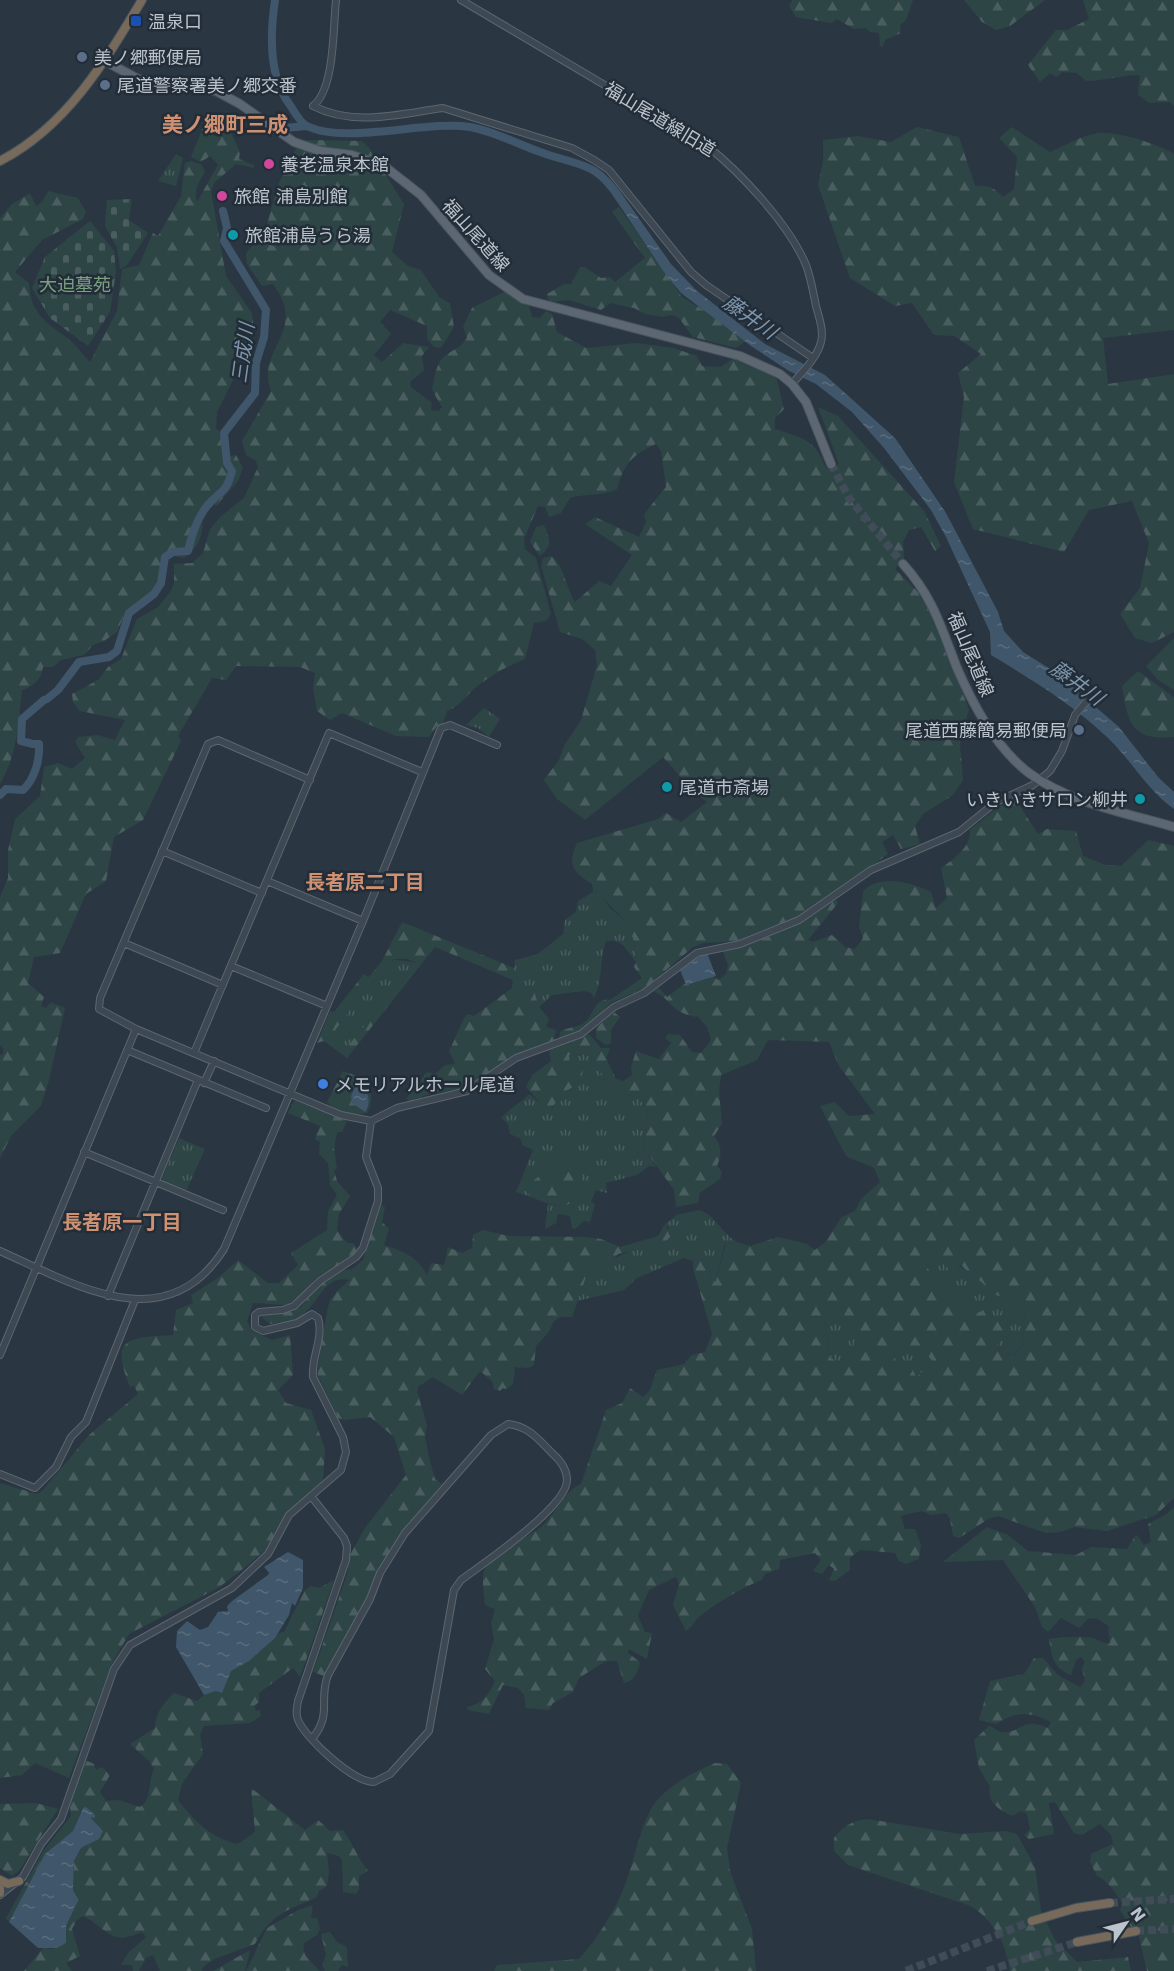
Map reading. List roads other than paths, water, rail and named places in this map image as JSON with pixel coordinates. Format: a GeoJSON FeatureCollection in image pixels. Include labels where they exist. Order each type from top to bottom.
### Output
{"type":"FeatureCollection","features":[{"type":"Feature","properties":{"kind":"highway"},"geometry":{"type":"LineString","coordinates":[[0,161],[27,145],[68,109],[105,61],[142,0]]}},
{"type":"Feature","properties":{"kind":"highway"},"geometry":{"type":"LineString","coordinates":[[0,1880],[8,1884],[19,1881]]}},
{"type":"Feature","properties":{"kind":"highway"},"geometry":{"type":"LineString","coordinates":[[1032,1922],[1076,1908],[1110,1903]]}},
{"type":"Feature","properties":{"kind":"highway"},"geometry":{"type":"LineString","coordinates":[[1077,1942],[1137,1931]]}},
{"type":"Feature","properties":{"kind":"main road","name":"福山尾道線"},"geometry":{"type":"LineString","coordinates":[[105,61],[138,79],[216,91],[240,104],[294,142],[309,148],[352,155],[384,166],[421,195],[489,275],[523,299],[740,356],[762,364],[794,381],[812,414],[831,464]]}},
{"type":"Feature","properties":{"kind":"main road","name":"福山尾道線"},"geometry":{"type":"LineString","coordinates":[[903,564],[918,581],[934,606],[957,667],[985,721],[1013,758],[1040,780],[1061,791],[1174,827]]}},
{"type":"Feature","properties":{"kind":"street"},"geometry":{"type":"LineString","coordinates":[[336,0],[329,75],[313,106],[328,114],[353,118],[422,114],[442,108],[584,154],[609,170],[691,272],[812,360]]}},
{"type":"Feature","properties":{"kind":"street","name":"福山尾道線旧道"},"geometry":{"type":"LineString","coordinates":[[461,0],[682,130],[727,162],[790,236],[806,267],[822,332],[820,345],[812,360],[794,381]]}},
{"type":"Feature","properties":{"kind":"street"},"geometry":{"type":"LineString","coordinates":[[310,780],[219,740],[208,744],[100,998],[99,1009],[136,1029],[341,1115],[371,1121],[398,1108],[466,1091],[516,1058],[581,1034],[614,1007],[644,993],[698,953],[740,944],[799,920],[871,870],[959,832],[996,802],[1040,780],[1050,771],[1062,751],[1076,713],[1092,695]]}},
{"type":"Feature","properties":{"kind":"street"},"geometry":{"type":"LineString","coordinates":[[0,1251],[108,1296],[135,1300],[150,1300],[183,1289],[214,1265],[224,1249],[288,1093],[363,921],[422,772],[444,726],[450,725],[497,745]]}},
{"type":"Feature","properties":{"kind":"street"},"geometry":{"type":"LineString","coordinates":[[194,1053],[329,733],[422,772]]}},
{"type":"Feature","properties":{"kind":"street"},"geometry":{"type":"LineString","coordinates":[[162,851],[262,893]]}},
{"type":"Feature","properties":{"kind":"street"},"geometry":{"type":"LineString","coordinates":[[267,881],[363,921]]}},
{"type":"Feature","properties":{"kind":"street"},"geometry":{"type":"LineString","coordinates":[[124,943],[223,985]]}},
{"type":"Feature","properties":{"kind":"street"},"geometry":{"type":"LineString","coordinates":[[231,966],[327,1006]]}},
{"type":"Feature","properties":{"kind":"street"},"geometry":{"type":"LineString","coordinates":[[0,1355],[136,1029]]}},
{"type":"Feature","properties":{"kind":"street"},"geometry":{"type":"LineString","coordinates":[[127,1050],[266,1108]]}},
{"type":"Feature","properties":{"kind":"street"},"geometry":{"type":"LineString","coordinates":[[108,1296],[201,1081],[214,1061]]}},
{"type":"Feature","properties":{"kind":"street"},"geometry":{"type":"LineString","coordinates":[[0,1893],[19,1881],[41,1844],[62,1819],[76,1771],[120,1657],[142,1636],[207,1604],[232,1588],[268,1554],[289,1515],[341,1470],[346,1452],[343,1437],[313,1377],[312,1368],[319,1342],[318,1318],[312,1314],[297,1323],[262,1331],[255,1327],[255,1315],[294,1306],[320,1281],[356,1257],[363,1248],[378,1201],[378,1188],[366,1157],[371,1121]]}},
{"type":"Feature","properties":{"kind":"street"},"geometry":{"type":"LineString","coordinates":[[84,1152],[223,1210]]}},
{"type":"Feature","properties":{"kind":"street"},"geometry":{"type":"LineString","coordinates":[[0,1474],[35,1488],[56,1467],[71,1437],[86,1422],[135,1300]]}},
{"type":"Feature","properties":{"kind":"street"},"geometry":{"type":"LineString","coordinates":[[311,1496],[338,1529],[347,1546],[340,1580],[296,1712],[303,1729],[312,1739],[354,1777],[374,1782],[390,1774],[429,1731],[454,1590],[461,1580],[530,1528],[554,1505],[565,1490],[567,1480],[562,1464],[526,1427],[508,1424],[491,1435],[405,1533],[380,1573],[370,1599],[328,1675],[325,1683],[325,1718],[312,1739]]}},
{"type":"Feature","properties":{"kind":"water"},"geometry":{"type":"Polygon","coordinates":[[[619,190],[671,264],[696,290],[765,344],[825,375],[895,438],[946,513],[998,612],[1004,631],[1023,652],[1055,672],[1119,727],[1158,777],[1174,792],[1174,809],[1156,793],[1117,747],[1095,726],[1052,694],[991,655],[990,632],[946,537],[931,510],[884,448],[852,412],[816,384],[789,371],[751,346],[681,293],[666,275],[612,194],[619,190]]]}},
{"type":"Feature","properties":{"kind":"water"},"geometry":{"type":"Polygon","coordinates":[[[707,953],[716,976],[686,985],[679,967],[707,953]]]}},
{"type":"Feature","properties":{"kind":"water"},"geometry":{"type":"Polygon","coordinates":[[[356,1085],[363,1086],[368,1095],[369,1102],[365,1112],[352,1103],[351,1096],[356,1085]]]}},
{"type":"Feature","properties":{"kind":"water"},"geometry":{"type":"Polygon","coordinates":[[[288,1552],[303,1560],[303,1588],[295,1606],[292,1603],[289,1615],[275,1638],[249,1661],[231,1671],[222,1693],[216,1691],[204,1695],[176,1647],[177,1631],[187,1621],[200,1630],[208,1627],[218,1612],[228,1611],[227,1606],[232,1601],[268,1575],[269,1572],[264,1567],[288,1552]]]}},
{"type":"Feature","properties":{"kind":"water"},"geometry":{"type":"Polygon","coordinates":[[[86,1807],[95,1815],[95,1818],[90,1817],[103,1831],[99,1839],[81,1848],[74,1861],[73,1890],[78,1901],[66,1926],[66,1943],[57,1948],[38,1948],[9,1922],[45,1854],[73,1831],[83,1808],[86,1807]]]}},
{"type":"Feature","properties":{"kind":"waterway","name":"藤井川"},"geometry":{"type":"LineString","coordinates":[[275,0],[272,27],[274,68],[283,94],[300,120],[307,126],[342,133],[452,126],[479,129],[587,167],[603,178],[621,200]]}},
{"type":"Feature","properties":{"kind":"waterway","name":"三成川"},"geometry":{"type":"LineString","coordinates":[[285,128],[306,126]]}},
{"type":"Feature","properties":{"kind":"waterway","name":"三成川"},"geometry":{"type":"LineString","coordinates":[[47,699],[58,690],[79,662],[109,657],[117,651],[129,613],[154,594],[161,583],[165,557],[173,552],[188,551],[200,517],[230,479],[232,471],[227,463],[224,433],[255,393],[256,363],[264,337],[266,310],[224,241],[227,228],[223,211]]}},
{"type":"Feature","properties":{"kind":"waterway","name":"三成川"},"geometry":{"type":"LineString","coordinates":[[29,743],[21,741],[22,719],[44,700]]}},
{"type":"Feature","properties":{"kind":"waterway","name":"三成川"},"geometry":{"type":"LineString","coordinates":[[0,795],[6,789],[23,790],[31,780],[38,762],[39,750],[39,744],[32,744]]}},
{"type":"Feature","properties":{"kind":"tunnel"},"geometry":{"type":"LineString","coordinates":[[831,464],[849,498],[903,564]]}},
{"type":"Feature","properties":{"kind":"tunnel"},"geometry":{"type":"LineString","coordinates":[[1110,1903],[1174,1899]]}},
{"type":"Feature","properties":{"kind":"tunnel"},"geometry":{"type":"LineString","coordinates":[[906,1971],[1032,1921]]}},
{"type":"Feature","properties":{"kind":"tunnel"},"geometry":{"type":"LineString","coordinates":[[1136,1931],[1174,1929]]}},
{"type":"Feature","properties":{"kind":"tunnel"},"geometry":{"type":"LineString","coordinates":[[987,1971],[1077,1942]]}},
{"type":"Feature","properties":{"kind":"place","name":"温泉口"},"geometry":{"type":"Point","coordinates":[136,21]}},
{"type":"Feature","properties":{"kind":"place","name":"美ノ郷郵便局"},"geometry":{"type":"Point","coordinates":[82,57]}},
{"type":"Feature","properties":{"kind":"place","name":"尾道警察署美ノ郷交番"},"geometry":{"type":"Point","coordinates":[105,85]}},
{"type":"Feature","properties":{"kind":"place","name":"養老温泉本館"},"geometry":{"type":"Point","coordinates":[269,164]}},
{"type":"Feature","properties":{"kind":"place","name":"旅館 浦島別館"},"geometry":{"type":"Point","coordinates":[222,196]}},
{"type":"Feature","properties":{"kind":"place","name":"旅館浦島うら湯"},"geometry":{"type":"Point","coordinates":[233,235]}},
{"type":"Feature","properties":{"kind":"place","name":"尾道西藤簡易郵便局"},"geometry":{"type":"Point","coordinates":[1079,730]}},
{"type":"Feature","properties":{"kind":"place","name":"尾道市斎場"},"geometry":{"type":"Point","coordinates":[667,787]}},
{"type":"Feature","properties":{"kind":"place","name":"いきいきサロン柳井"},"geometry":{"type":"Point","coordinates":[1140,799]}},
{"type":"Feature","properties":{"kind":"place","name":"メモリアルホール尾道"},"geometry":{"type":"Point","coordinates":[323,1084]}},
{"type":"Feature","properties":{"kind":"district","name":"美ノ郷町三成"},"geometry":{"type":"Point","coordinates":[225,125]}},
{"type":"Feature","properties":{"kind":"district","name":"長者原二丁目"},"geometry":{"type":"Point","coordinates":[365,882]}},
{"type":"Feature","properties":{"kind":"district","name":"長者原一丁目"},"geometry":{"type":"Point","coordinates":[122,1222]}},
{"type":"Feature","properties":{"kind":"park label","name":"大迫墓苑"},"geometry":{"type":"Point","coordinates":[75,284]}}]}
